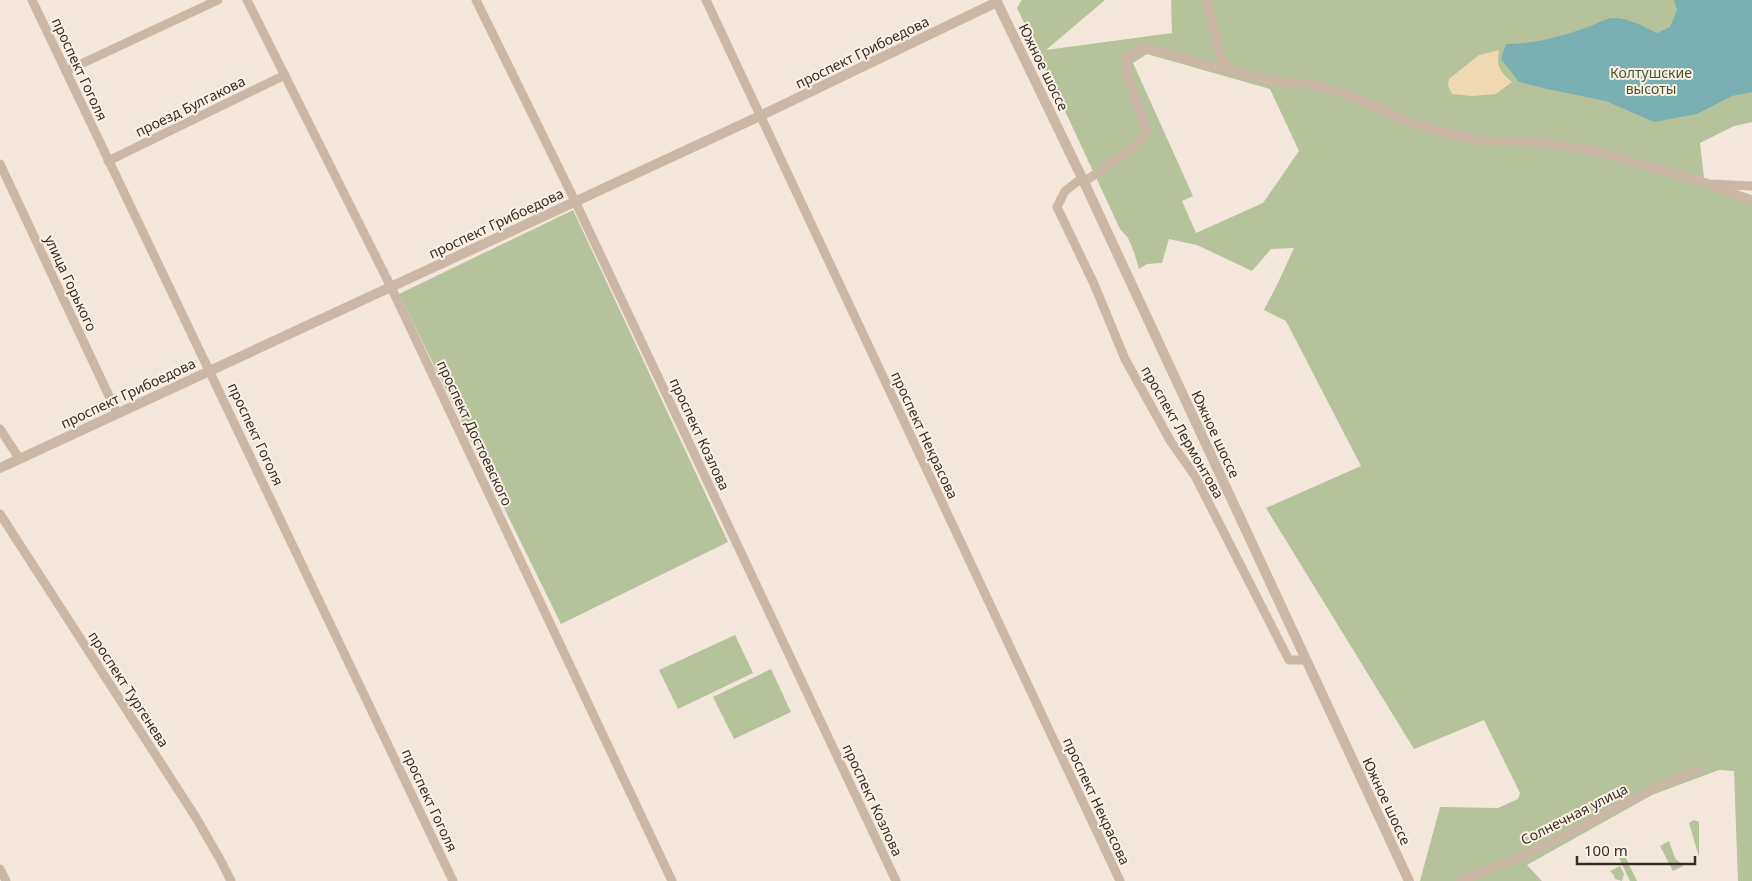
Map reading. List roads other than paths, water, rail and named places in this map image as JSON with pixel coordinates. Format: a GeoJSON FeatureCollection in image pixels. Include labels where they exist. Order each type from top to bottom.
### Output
{"type":"FeatureCollection","features":[{"type":"Feature","properties":{"kind":"street","name":"проспект Гоголя"},"geometry":{"type":"LineString","coordinates":[[32,0],[453,881]]}},
{"type":"Feature","properties":{"kind":"street"},"geometry":{"type":"LineString","coordinates":[[66,71],[218,0]]}},
{"type":"Feature","properties":{"kind":"street","name":"проспект Достоевского"},"geometry":{"type":"LineString","coordinates":[[247,0],[391,287],[672,881]]}},
{"type":"Feature","properties":{"kind":"street","name":"проспект Козлова"},"geometry":{"type":"LineString","coordinates":[[476,0],[576,201],[896,881]]}},
{"type":"Feature","properties":{"kind":"street","name":"проспект Некрасова"},"geometry":{"type":"LineString","coordinates":[[706,0],[1120,881]]}},
{"type":"Feature","properties":{"kind":"street"},"geometry":{"type":"LineString","coordinates":[[1207,0],[1221,58],[1232,70]]}},
{"type":"Feature","properties":{"kind":"street","name":"проспект Грибоедова"},"geometry":{"type":"LineString","coordinates":[[0,468],[760,116],[998,1]]}},
{"type":"Feature","properties":{"kind":"street","name":"Южное шоссе"},"geometry":{"type":"LineString","coordinates":[[998,1],[1409,881]]}},
{"type":"Feature","properties":{"kind":"street"},"geometry":{"type":"LineString","coordinates":[[1083,180],[1130,151],[1147,133],[1128,75],[1126,58],[1144,48],[1166,52],[1191,61],[1276,82],[1311,84],[1334,90],[1400,118],[1438,131],[1484,141],[1537,142],[1594,151],[1710,184],[1726,192],[1752,200]]}},
{"type":"Feature","properties":{"kind":"street","name":"проезд Булгакова"},"geometry":{"type":"LineString","coordinates":[[108,161],[285,75]]}},
{"type":"Feature","properties":{"kind":"street","name":"улица Горького"},"geometry":{"type":"LineString","coordinates":[[0,164],[118,413]]}},
{"type":"Feature","properties":{"kind":"street","name":"проспект Лермонтова"},"geometry":{"type":"LineString","coordinates":[[1083,180],[1065,191],[1058,207],[1094,284],[1125,359],[1170,442],[1195,476],[1289,660],[1305,660]]}},
{"type":"Feature","properties":{"kind":"street"},"geometry":{"type":"LineString","coordinates":[[1710,184],[1752,186]]}},
{"type":"Feature","properties":{"kind":"street"},"geometry":{"type":"LineString","coordinates":[[0,429],[19,458]]}},
{"type":"Feature","properties":{"kind":"street","name":"проспект Тургенева"},"geometry":{"type":"LineString","coordinates":[[0,514],[195,816],[221,861],[230,881]]}},
{"type":"Feature","properties":{"kind":"street","name":"Солнечная улица"},"geometry":{"type":"LineString","coordinates":[[1460,881],[1543,846],[1649,791],[1699,770]]}},
{"type":"Feature","properties":{"kind":"street"},"geometry":{"type":"LineString","coordinates":[[0,869],[6,881]]}},
{"type":"Feature","properties":{"kind":"water"},"geometry":{"type":"Polygon","coordinates":[[[1674,0],[1752,0],[1752,92],[1732,96],[1697,114],[1654,122],[1606,101],[1519,82],[1501,59],[1506,44],[1526,43],[1556,37],[1611,18],[1631,21],[1657,33],[1670,27],[1677,10],[1674,0]]]}},
{"type":"Feature","properties":{"kind":"park label","name":"Колтушские высоты"},"geometry":{"type":"Point","coordinates":[1651,80]}}]}
